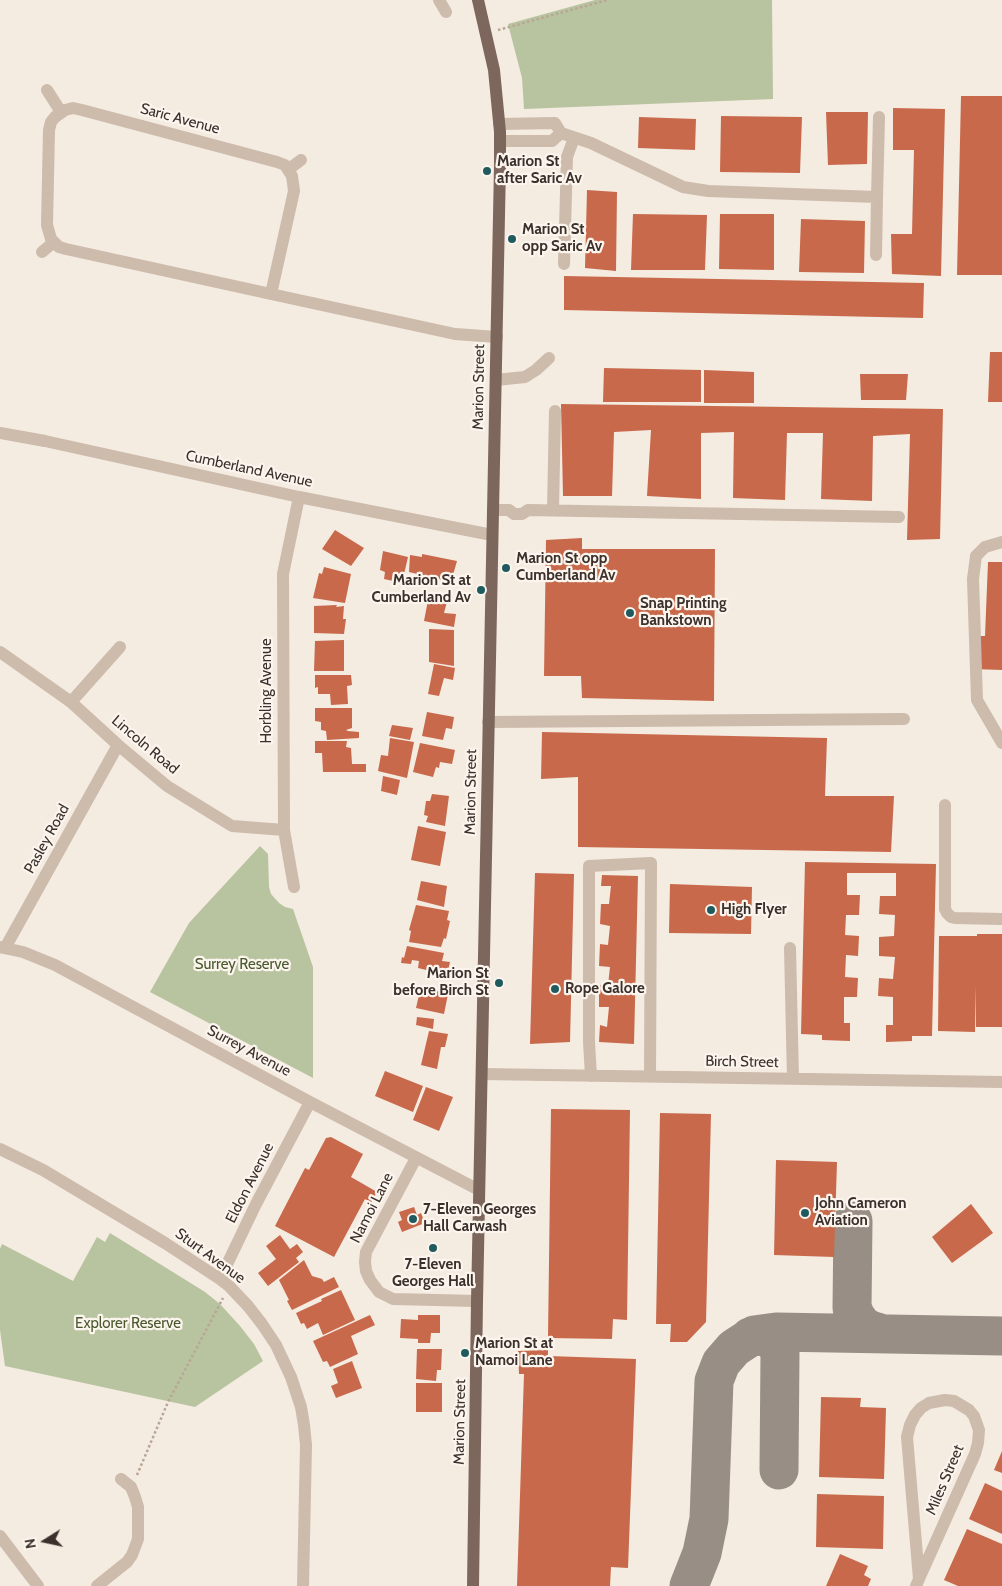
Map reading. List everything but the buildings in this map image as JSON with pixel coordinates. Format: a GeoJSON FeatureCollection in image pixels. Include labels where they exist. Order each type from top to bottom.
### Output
{"type":"FeatureCollection","features":[{"type":"Feature","properties":{"kind":"main road","name":"Marion Street"},"geometry":{"type":"LineString","coordinates":[[473,1586],[500,141],[494,70],[478,0]]}},
{"type":"Feature","properties":{"kind":"street"},"geometry":{"type":"LineString","coordinates":[[439,0],[446,12]]}},
{"type":"Feature","properties":{"kind":"street"},"geometry":{"type":"LineString","coordinates":[[47,90],[60,112],[51,122],[50,130],[47,225],[49,234],[54,242],[66,249],[456,334],[497,337]]}},
{"type":"Feature","properties":{"kind":"street","name":"Saric Avenue"},"geometry":{"type":"LineString","coordinates":[[60,112],[73,108],[82,110],[278,162],[285,165],[288,169]]}},
{"type":"Feature","properties":{"kind":"street"},"geometry":{"type":"LineString","coordinates":[[876,255],[879,116]]}},
{"type":"Feature","properties":{"kind":"street"},"geometry":{"type":"LineString","coordinates":[[499,124],[555,123],[568,135],[592,143],[683,187],[708,191],[877,197]]}},
{"type":"Feature","properties":{"kind":"street"},"geometry":{"type":"LineString","coordinates":[[500,141],[552,141],[568,135]]}},
{"type":"Feature","properties":{"kind":"street"},"geometry":{"type":"LineString","coordinates":[[564,264],[568,135]]}},
{"type":"Feature","properties":{"kind":"street"},"geometry":{"type":"LineString","coordinates":[[271,294],[294,191],[293,180],[288,169],[301,160]]}},
{"type":"Feature","properties":{"kind":"street"},"geometry":{"type":"LineString","coordinates":[[42,252],[54,242]]}},
{"type":"Feature","properties":{"kind":"street"},"geometry":{"type":"LineString","coordinates":[[496,380],[525,377],[549,358]]}},
{"type":"Feature","properties":{"kind":"street"},"geometry":{"type":"LineString","coordinates":[[553,510],[555,410]]}},
{"type":"Feature","properties":{"kind":"street","name":"Cumberland Avenue"},"geometry":{"type":"LineString","coordinates":[[0,433],[45,441],[299,497],[492,535]]}},
{"type":"Feature","properties":{"kind":"street","name":"Horbling Avenue"},"geometry":{"type":"LineString","coordinates":[[294,887],[284,830],[283,574],[299,497]]}},
{"type":"Feature","properties":{"kind":"street"},"geometry":{"type":"LineString","coordinates":[[493,510],[509,510],[514,514],[522,514],[528,510],[553,510],[899,517]]}},
{"type":"Feature","properties":{"kind":"street"},"geometry":{"type":"LineString","coordinates":[[1002,542],[985,547],[976,556],[973,579],[977,700],[1002,743]]}},
{"type":"Feature","properties":{"kind":"street"},"geometry":{"type":"LineString","coordinates":[[71,702],[120,647]]}},
{"type":"Feature","properties":{"kind":"street","name":"Lincoln Road"},"geometry":{"type":"LineString","coordinates":[[0,652],[71,702],[167,786],[232,826],[284,830]]}},
{"type":"Feature","properties":{"kind":"street"},"geometry":{"type":"LineString","coordinates":[[488,722],[904,719]]}},
{"type":"Feature","properties":{"kind":"street","name":"Pasley Road"},"geometry":{"type":"LineString","coordinates":[[2,948],[118,745]]}},
{"type":"Feature","properties":{"kind":"street"},"geometry":{"type":"LineString","coordinates":[[945,805],[945,909],[947,913],[955,918],[1002,919]]}},
{"type":"Feature","properties":{"kind":"street"},"geometry":{"type":"LineString","coordinates":[[591,1076],[589,1042],[589,866],[651,863],[650,1077]]}},
{"type":"Feature","properties":{"kind":"street","name":"Surrey Avenue"},"geometry":{"type":"LineString","coordinates":[[2,948],[23,952],[55,965],[479,1190]]}},
{"type":"Feature","properties":{"kind":"street"},"geometry":{"type":"LineString","coordinates":[[790,948],[793,1079]]}},
{"type":"Feature","properties":{"kind":"street","name":"Birch Street"},"geometry":{"type":"LineString","coordinates":[[482,1074],[1002,1082]]}},
{"type":"Feature","properties":{"kind":"street","name":"Eldon Avenue"},"geometry":{"type":"LineString","coordinates":[[224,1282],[256,1204],[310,1102]]}},
{"type":"Feature","properties":{"kind":"street","name":"Sturt Avenue"},"geometry":{"type":"LineString","coordinates":[[0,1149],[43,1170],[165,1243],[224,1282],[248,1306],[276,1345],[291,1377],[301,1407],[306,1445],[303,1586]]}},
{"type":"Feature","properties":{"kind":"street","name":"Namoi Lane"},"geometry":{"type":"LineString","coordinates":[[416,1158],[366,1252],[366,1271],[379,1292],[393,1299],[477,1301]]}},
{"type":"Feature","properties":{"kind":"street","name":"Miles Street"},"geometry":{"type":"LineString","coordinates":[[945,1400],[954,1401],[969,1410],[974,1416],[979,1430],[978,1443],[975,1454],[917,1583],[907,1438],[910,1425],[915,1415],[922,1408],[929,1403],[945,1400]]}},
{"type":"Feature","properties":{"kind":"street"},"geometry":{"type":"LineString","coordinates":[[97,1586],[127,1562],[138,1539],[138,1507],[135,1497],[126,1483]]}},
{"type":"Feature","properties":{"kind":"street"},"geometry":{"type":"LineString","coordinates":[[0,1536],[38,1586]]}},
{"type":"Feature","properties":{"kind":"path"},"geometry":{"type":"LineString","coordinates":[[487,33],[607,0]]}},
{"type":"Feature","properties":{"kind":"path"},"geometry":{"type":"LineString","coordinates":[[126,1483],[141,1466],[168,1402],[224,1282]]}},
{"type":"Feature","properties":{"kind":"green space"},"geometry":{"type":"Polygon","coordinates":[[[595,0],[772,0],[773,99],[524,109],[522,78],[508,24],[595,0]]]}},
{"type":"Feature","properties":{"kind":"green space","name":"Surrey Reserve"},"geometry":{"type":"Polygon","coordinates":[[[260,846],[268,854],[271,894],[279,903],[293,909],[313,967],[313,1078],[150,992],[189,923],[260,846]]]}},
{"type":"Feature","properties":{"kind":"green space","name":"Explorer Reserve"},"geometry":{"type":"Polygon","coordinates":[[[110,1233],[205,1292],[220,1304],[254,1344],[263,1361],[195,1407],[5,1366],[0,1330],[0,1249],[2,1244],[73,1281],[97,1237],[105,1242],[110,1233]]]}},
{"type":"Feature","properties":{"kind":"taxiway"},"geometry":{"type":"LineString","coordinates":[[853,1221],[852,1308],[862,1325],[880,1333]]}},
{"type":"Feature","properties":{"kind":"taxiway"},"geometry":{"type":"LineString","coordinates":[[689,1586],[702,1553],[709,1519],[714,1381],[721,1363],[734,1348],[754,1335],[776,1332],[1002,1336]]}},
{"type":"Feature","properties":{"kind":"taxiway"},"geometry":{"type":"LineString","coordinates":[[750,1337],[760,1336],[769,1338],[776,1344],[780,1353],[779,1470]]}},
{"type":"Feature","properties":{"kind":"place","name":"Marion St after Saric Av"},"geometry":{"type":"Point","coordinates":[487,171]}},
{"type":"Feature","properties":{"kind":"place","name":"Marion St opp Saric Av"},"geometry":{"type":"Point","coordinates":[512,239]}},
{"type":"Feature","properties":{"kind":"place","name":"Marion St opp Cumberland Av"},"geometry":{"type":"Point","coordinates":[506,568]}},
{"type":"Feature","properties":{"kind":"place","name":"Marion St at Cumberland Av"},"geometry":{"type":"Point","coordinates":[481,590]}},
{"type":"Feature","properties":{"kind":"place","name":"Snap Printing Bankstown"},"geometry":{"type":"Point","coordinates":[630,613]}},
{"type":"Feature","properties":{"kind":"place","name":"High Flyer"},"geometry":{"type":"Point","coordinates":[711,910]}},
{"type":"Feature","properties":{"kind":"place","name":"Marion St before Birch St"},"geometry":{"type":"Point","coordinates":[499,983]}},
{"type":"Feature","properties":{"kind":"place","name":"Rope Galore"},"geometry":{"type":"Point","coordinates":[555,989]}},
{"type":"Feature","properties":{"kind":"place","name":"John Cameron Aviation"},"geometry":{"type":"Point","coordinates":[805,1213]}},
{"type":"Feature","properties":{"kind":"place","name":"7-Eleven Georges Hall Carwash"},"geometry":{"type":"Point","coordinates":[413,1219]}},
{"type":"Feature","properties":{"kind":"place","name":"7-Eleven Georges Hall"},"geometry":{"type":"Point","coordinates":[433,1248]}},
{"type":"Feature","properties":{"kind":"place","name":"Marion St at Namoi Lane"},"geometry":{"type":"Point","coordinates":[465,1353]}}]}
